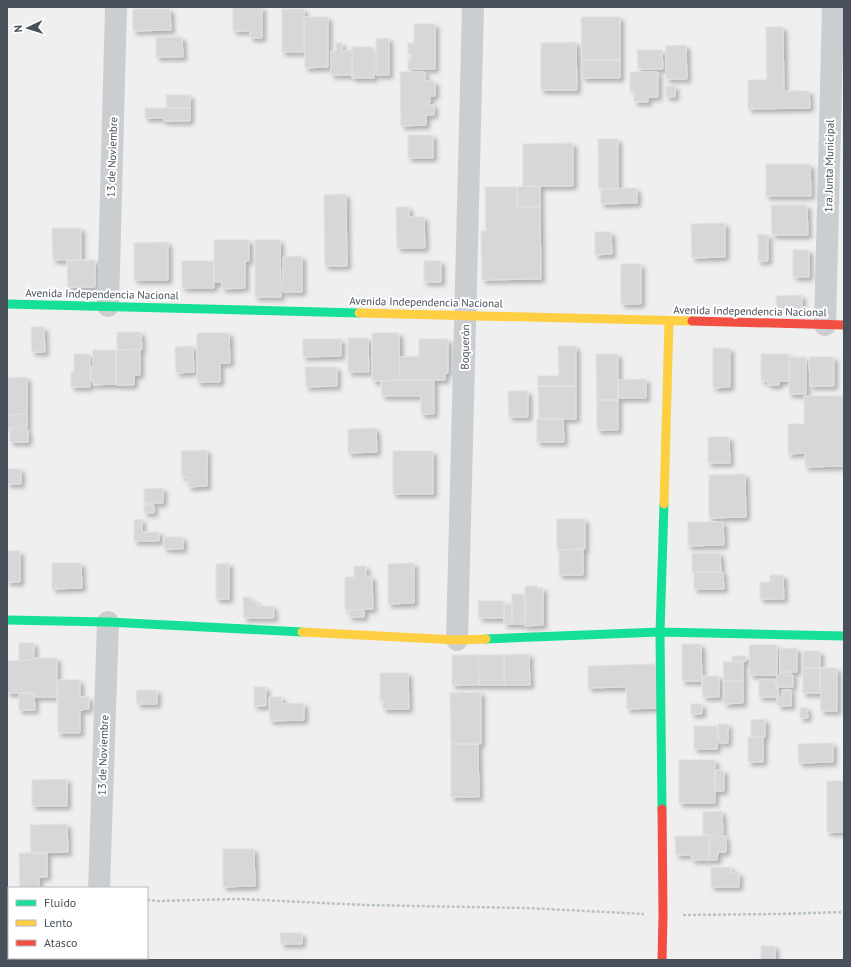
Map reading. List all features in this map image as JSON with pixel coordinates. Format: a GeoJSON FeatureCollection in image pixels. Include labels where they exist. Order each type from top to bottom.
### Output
{"type":"FeatureCollection","features":[{"type":"Feature","properties":{"kind":"street","name":"13 de Noviembre"},"geometry":{"type":"LineString","coordinates":[[108,306],[116,7]]}},
{"type":"Feature","properties":{"kind":"street","name":"Boquerón"},"geometry":{"type":"LineString","coordinates":[[457,640],[473,7]]}},
{"type":"Feature","properties":{"kind":"street","name":"1ra. Junta Municipal"},"geometry":{"type":"LineString","coordinates":[[833,7],[835,325]]}},
{"type":"Feature","properties":{"kind":"street","name":"Avenida Independencia Nacional"},"geometry":{"type":"LineString","coordinates":[[7,304],[835,325]]}},
{"type":"Feature","properties":{"kind":"street"},"geometry":{"type":"LineString","coordinates":[[662,960],[660,632],[669,321]]}},
{"type":"Feature","properties":{"kind":"street"},"geometry":{"type":"LineString","coordinates":[[7,620],[108,622],[457,640],[660,632],[844,636]]}},
{"type":"Feature","properties":{"kind":"street","name":"13 de Noviembre"},"geometry":{"type":"LineString","coordinates":[[99,887],[108,622]]}},
{"type":"Feature","properties":{"kind":"path"},"geometry":{"type":"LineString","coordinates":[[148,900],[240,899],[365,905],[525,908],[662,915],[844,912]]}},
{"type":"Feature","properties":{"kind":"building"},"geometry":{"type":"Polygon","coordinates":[[[233,7],[262,7],[262,38],[250,38],[250,31],[233,31],[233,7]]]}},
{"type":"Feature","properties":{"kind":"building"},"geometry":{"type":"Polygon","coordinates":[[[133,9],[170,9],[171,30],[133,31],[133,9]]]}},
{"type":"Feature","properties":{"kind":"building"},"geometry":{"type":"Polygon","coordinates":[[[282,9],[304,9],[304,52],[282,52],[282,9]]]}},
{"type":"Feature","properties":{"kind":"building"},"geometry":{"type":"Polygon","coordinates":[[[304,17],[328,17],[328,67],[305,68],[304,17]]]}},
{"type":"Feature","properties":{"kind":"building"},"geometry":{"type":"Polygon","coordinates":[[[581,17],[620,17],[620,60],[582,60],[581,17]]]}},
{"type":"Feature","properties":{"kind":"building"},"geometry":{"type":"Polygon","coordinates":[[[414,24],[435,24],[435,69],[408,69],[408,60],[411,60],[411,54],[408,54],[408,43],[414,43],[414,24]]]}},
{"type":"Feature","properties":{"kind":"building"},"geometry":{"type":"Polygon","coordinates":[[[766,27],[783,27],[784,91],[809,91],[810,108],[748,109],[748,80],[767,80],[766,27]]]}},
{"type":"Feature","properties":{"kind":"building"},"geometry":{"type":"Polygon","coordinates":[[[156,37],[182,37],[183,57],[156,57],[156,37]]]}},
{"type":"Feature","properties":{"kind":"building"},"geometry":{"type":"Polygon","coordinates":[[[389,38],[389,75],[376,75],[376,39],[389,38]]]}},
{"type":"Feature","properties":{"kind":"building"},"geometry":{"type":"Polygon","coordinates":[[[576,42],[577,90],[541,90],[541,43],[576,42]]]}},
{"type":"Feature","properties":{"kind":"building"},"geometry":{"type":"Polygon","coordinates":[[[336,43],[342,43],[342,51],[352,50],[353,75],[331,75],[331,51],[336,51],[336,43]]]}},
{"type":"Feature","properties":{"kind":"building"},"geometry":{"type":"Polygon","coordinates":[[[686,45],[687,79],[666,79],[666,46],[686,45]]]}},
{"type":"Feature","properties":{"kind":"building"},"geometry":{"type":"Polygon","coordinates":[[[352,47],[374,47],[374,78],[352,78],[352,47]]]}},
{"type":"Feature","properties":{"kind":"building"},"geometry":{"type":"Polygon","coordinates":[[[637,50],[662,50],[663,69],[638,69],[637,50]]]}},
{"type":"Feature","properties":{"kind":"building"},"geometry":{"type":"Polygon","coordinates":[[[620,59],[620,78],[582,78],[582,60],[620,59]]]}},
{"type":"Feature","properties":{"kind":"building"},"geometry":{"type":"Polygon","coordinates":[[[400,72],[425,72],[425,81],[435,81],[435,96],[430,96],[430,103],[426,103],[426,105],[434,105],[434,115],[426,115],[426,125],[401,126],[400,72]]]}},
{"type":"Feature","properties":{"kind":"building"},"geometry":{"type":"Polygon","coordinates":[[[630,72],[658,72],[658,97],[648,97],[648,102],[634,102],[634,90],[630,90],[630,72]]]}},
{"type":"Feature","properties":{"kind":"building"},"geometry":{"type":"Polygon","coordinates":[[[666,86],[675,86],[675,97],[666,97],[666,86]]]}},
{"type":"Feature","properties":{"kind":"building"},"geometry":{"type":"Polygon","coordinates":[[[166,95],[190,95],[190,108],[167,108],[166,95]]]}},
{"type":"Feature","properties":{"kind":"building"},"geometry":{"type":"Polygon","coordinates":[[[145,108],[190,108],[190,121],[164,121],[163,118],[145,118],[145,108]]]}},
{"type":"Feature","properties":{"kind":"building"},"geometry":{"type":"Polygon","coordinates":[[[408,135],[433,135],[433,158],[408,158],[408,135]]]}},
{"type":"Feature","properties":{"kind":"building"},"geometry":{"type":"Polygon","coordinates":[[[598,139],[618,139],[618,189],[599,189],[598,139]]]}},
{"type":"Feature","properties":{"kind":"building"},"geometry":{"type":"Polygon","coordinates":[[[573,143],[573,186],[523,186],[523,144],[573,143]]]}},
{"type":"Feature","properties":{"kind":"building"},"geometry":{"type":"Polygon","coordinates":[[[766,164],[810,164],[811,196],[766,196],[766,164]]]}},
{"type":"Feature","properties":{"kind":"building"},"geometry":{"type":"Polygon","coordinates":[[[540,186],[540,207],[517,207],[517,187],[540,186]]]}},
{"type":"Feature","properties":{"kind":"building"},"geometry":{"type":"Polygon","coordinates":[[[485,187],[517,187],[517,207],[540,207],[541,279],[482,280],[481,231],[486,231],[485,187]]]}},
{"type":"Feature","properties":{"kind":"building"},"geometry":{"type":"Polygon","coordinates":[[[637,188],[637,203],[601,204],[601,189],[637,188]]]}},
{"type":"Feature","properties":{"kind":"building"},"geometry":{"type":"Polygon","coordinates":[[[346,194],[347,266],[325,266],[324,195],[346,194]]]}},
{"type":"Feature","properties":{"kind":"building"},"geometry":{"type":"Polygon","coordinates":[[[771,205],[807,205],[808,235],[772,235],[771,205]]]}},
{"type":"Feature","properties":{"kind":"building"},"geometry":{"type":"Polygon","coordinates":[[[396,207],[409,207],[409,217],[424,217],[425,248],[397,248],[396,207]]]}},
{"type":"Feature","properties":{"kind":"building"},"geometry":{"type":"Polygon","coordinates":[[[725,223],[725,257],[692,258],[691,224],[725,223]]]}},
{"type":"Feature","properties":{"kind":"building"},"geometry":{"type":"Polygon","coordinates":[[[52,228],[81,228],[81,260],[53,260],[52,228]]]}},
{"type":"Feature","properties":{"kind":"building"},"geometry":{"type":"Polygon","coordinates":[[[595,232],[611,232],[612,254],[595,255],[595,232]]]}},
{"type":"Feature","properties":{"kind":"building"},"geometry":{"type":"Polygon","coordinates":[[[758,234],[768,235],[768,261],[758,261],[758,234]]]}},
{"type":"Feature","properties":{"kind":"building"},"geometry":{"type":"Polygon","coordinates":[[[214,240],[249,240],[249,261],[245,261],[245,288],[222,289],[222,282],[214,282],[214,240]]]}},
{"type":"Feature","properties":{"kind":"building"},"geometry":{"type":"Polygon","coordinates":[[[255,240],[280,240],[281,297],[255,297],[255,240]]]}},
{"type":"Feature","properties":{"kind":"building"},"geometry":{"type":"Polygon","coordinates":[[[168,242],[168,280],[134,280],[134,243],[168,242]]]}},
{"type":"Feature","properties":{"kind":"building"},"geometry":{"type":"Polygon","coordinates":[[[793,250],[809,250],[809,277],[793,277],[793,250]]]}},
{"type":"Feature","properties":{"kind":"building"},"geometry":{"type":"Polygon","coordinates":[[[302,256],[302,292],[283,292],[283,257],[302,256]]]}},
{"type":"Feature","properties":{"kind":"building"},"geometry":{"type":"Polygon","coordinates":[[[95,260],[95,287],[68,287],[67,261],[95,260]]]}},
{"type":"Feature","properties":{"kind":"building"},"geometry":{"type":"Polygon","coordinates":[[[182,261],[214,261],[214,288],[182,288],[182,261]]]}},
{"type":"Feature","properties":{"kind":"building"},"geometry":{"type":"Polygon","coordinates":[[[424,261],[441,261],[441,282],[424,282],[424,261]]]}},
{"type":"Feature","properties":{"kind":"building"},"geometry":{"type":"Polygon","coordinates":[[[621,264],[641,264],[641,304],[621,304],[621,264]]]}},
{"type":"Feature","properties":{"kind":"building"},"geometry":{"type":"Polygon","coordinates":[[[802,295],[802,310],[777,310],[776,296],[802,295]]]}},
{"type":"Feature","properties":{"kind":"building"},"geometry":{"type":"Polygon","coordinates":[[[31,327],[44,327],[45,352],[32,352],[31,327]]]}},
{"type":"Feature","properties":{"kind":"building"},"geometry":{"type":"Polygon","coordinates":[[[117,332],[141,332],[142,349],[117,350],[117,332]]]}},
{"type":"Feature","properties":{"kind":"building"},"geometry":{"type":"Polygon","coordinates":[[[197,333],[229,333],[230,363],[220,363],[220,382],[197,382],[197,333]]]}},
{"type":"Feature","properties":{"kind":"building"},"geometry":{"type":"Polygon","coordinates":[[[372,333],[399,333],[400,380],[372,381],[372,333]]]}},
{"type":"Feature","properties":{"kind":"building"},"geometry":{"type":"Polygon","coordinates":[[[348,338],[368,338],[369,372],[348,372],[348,338]]]}},
{"type":"Feature","properties":{"kind":"building"},"geometry":{"type":"Polygon","coordinates":[[[303,339],[341,339],[341,356],[303,357],[303,339]]]}},
{"type":"Feature","properties":{"kind":"building"},"geometry":{"type":"Polygon","coordinates":[[[419,339],[448,339],[448,373],[445,373],[445,380],[400,380],[399,357],[419,356],[419,339]]]}},
{"type":"Feature","properties":{"kind":"building"},"geometry":{"type":"Polygon","coordinates":[[[193,346],[194,372],[176,373],[175,347],[193,346]]]}},
{"type":"Feature","properties":{"kind":"building"},"geometry":{"type":"Polygon","coordinates":[[[558,346],[576,346],[576,386],[538,386],[538,376],[559,376],[558,346]]]}},
{"type":"Feature","properties":{"kind":"building"},"geometry":{"type":"Polygon","coordinates":[[[713,348],[730,348],[730,387],[713,388],[713,348]]]}},
{"type":"Feature","properties":{"kind":"building"},"geometry":{"type":"Polygon","coordinates":[[[140,349],[140,375],[134,375],[134,385],[116,385],[116,350],[140,349]]]}},
{"type":"Feature","properties":{"kind":"building"},"geometry":{"type":"Polygon","coordinates":[[[93,350],[116,350],[116,384],[93,385],[93,381],[91,381],[91,367],[93,367],[93,350]]]}},
{"type":"Feature","properties":{"kind":"building"},"geometry":{"type":"Polygon","coordinates":[[[74,354],[90,354],[90,387],[71,387],[71,372],[74,372],[74,354]]]}},
{"type":"Feature","properties":{"kind":"building"},"geometry":{"type":"Polygon","coordinates":[[[596,354],[618,354],[618,400],[597,400],[596,354]]]}},
{"type":"Feature","properties":{"kind":"building"},"geometry":{"type":"Polygon","coordinates":[[[761,354],[789,354],[789,381],[779,381],[779,385],[768,385],[768,381],[761,381],[761,354]]]}},
{"type":"Feature","properties":{"kind":"building"},"geometry":{"type":"Polygon","coordinates":[[[789,357],[806,357],[806,394],[789,394],[789,357]]]}},
{"type":"Feature","properties":{"kind":"building"},"geometry":{"type":"Polygon","coordinates":[[[809,357],[834,357],[834,386],[810,386],[809,357]]]}},
{"type":"Feature","properties":{"kind":"building"},"geometry":{"type":"Polygon","coordinates":[[[305,367],[337,367],[337,386],[306,387],[305,367]]]}},
{"type":"Feature","properties":{"kind":"building"},"geometry":{"type":"Polygon","coordinates":[[[27,377],[27,414],[7,415],[7,378],[27,377]]]}},
{"type":"Feature","properties":{"kind":"building"},"geometry":{"type":"Polygon","coordinates":[[[646,379],[646,398],[618,398],[618,380],[646,379]]]}},
{"type":"Feature","properties":{"kind":"building"},"geometry":{"type":"Polygon","coordinates":[[[434,380],[434,414],[421,414],[421,396],[382,396],[381,381],[434,380]]]}},
{"type":"Feature","properties":{"kind":"building"},"geometry":{"type":"Polygon","coordinates":[[[538,386],[576,386],[576,419],[539,419],[538,386]]]}},
{"type":"Feature","properties":{"kind":"building"},"geometry":{"type":"Polygon","coordinates":[[[508,391],[528,391],[528,417],[509,417],[508,391]]]}},
{"type":"Feature","properties":{"kind":"building"},"geometry":{"type":"Polygon","coordinates":[[[804,396],[844,396],[844,466],[805,467],[805,453],[788,454],[788,424],[804,424],[804,396]]]}},
{"type":"Feature","properties":{"kind":"building"},"geometry":{"type":"Polygon","coordinates":[[[597,400],[618,400],[618,430],[597,430],[597,400]]]}},
{"type":"Feature","properties":{"kind":"building"},"geometry":{"type":"Polygon","coordinates":[[[27,414],[27,428],[7,428],[7,415],[27,414]]]}},
{"type":"Feature","properties":{"kind":"building"},"geometry":{"type":"Polygon","coordinates":[[[537,419],[563,419],[564,442],[537,442],[537,419]]]}},
{"type":"Feature","properties":{"kind":"building"},"geometry":{"type":"Polygon","coordinates":[[[376,428],[377,452],[348,453],[348,429],[376,428]]]}},
{"type":"Feature","properties":{"kind":"building"},"geometry":{"type":"Polygon","coordinates":[[[10,430],[28,430],[28,442],[10,442],[10,430]]]}},
{"type":"Feature","properties":{"kind":"building"},"geometry":{"type":"Polygon","coordinates":[[[708,437],[729,437],[730,463],[708,463],[708,437]]]}},
{"type":"Feature","properties":{"kind":"building"},"geometry":{"type":"Polygon","coordinates":[[[207,450],[207,486],[188,487],[188,477],[182,477],[181,451],[207,450]]]}},
{"type":"Feature","properties":{"kind":"building"},"geometry":{"type":"Polygon","coordinates":[[[393,451],[433,451],[433,494],[393,494],[393,451]]]}},
{"type":"Feature","properties":{"kind":"building"},"geometry":{"type":"Polygon","coordinates":[[[7,469],[21,469],[21,484],[7,484],[7,469]]]}},
{"type":"Feature","properties":{"kind":"building"},"geometry":{"type":"Polygon","coordinates":[[[745,474],[746,517],[709,518],[709,475],[745,474]]]}},
{"type":"Feature","properties":{"kind":"building"},"geometry":{"type":"Polygon","coordinates":[[[163,488],[163,503],[144,503],[144,489],[163,488]]]}},
{"type":"Feature","properties":{"kind":"building"},"geometry":{"type":"Polygon","coordinates":[[[144,505],[154,505],[154,513],[144,513],[144,505]]]}},
{"type":"Feature","properties":{"kind":"building"},"geometry":{"type":"Polygon","coordinates":[[[142,519],[142,532],[159,532],[159,541],[134,541],[134,520],[142,519]]]}},
{"type":"Feature","properties":{"kind":"building"},"geometry":{"type":"Polygon","coordinates":[[[557,519],[585,519],[585,549],[557,550],[557,519]]]}},
{"type":"Feature","properties":{"kind":"building"},"geometry":{"type":"Polygon","coordinates":[[[688,522],[723,522],[724,545],[688,546],[688,522]]]}},
{"type":"Feature","properties":{"kind":"building"},"geometry":{"type":"Polygon","coordinates":[[[164,537],[183,537],[183,549],[164,549],[164,537]]]}},
{"type":"Feature","properties":{"kind":"building"},"geometry":{"type":"Polygon","coordinates":[[[583,549],[583,575],[559,575],[559,550],[583,549]]]}},
{"type":"Feature","properties":{"kind":"building"},"geometry":{"type":"Polygon","coordinates":[[[7,551],[20,551],[20,582],[7,582],[7,551]]]}},
{"type":"Feature","properties":{"kind":"building"},"geometry":{"type":"Polygon","coordinates":[[[692,553],[720,553],[721,572],[692,572],[692,553]]]}},
{"type":"Feature","properties":{"kind":"building"},"geometry":{"type":"Polygon","coordinates":[[[52,563],[81,563],[82,588],[52,589],[52,563]]]}},
{"type":"Feature","properties":{"kind":"building"},"geometry":{"type":"Polygon","coordinates":[[[229,563],[229,599],[216,599],[216,564],[229,563]]]}},
{"type":"Feature","properties":{"kind":"building"},"geometry":{"type":"Polygon","coordinates":[[[414,563],[414,603],[388,604],[388,564],[414,563]]]}},
{"type":"Feature","properties":{"kind":"building"},"geometry":{"type":"Polygon","coordinates":[[[354,566],[366,566],[366,576],[372,577],[373,609],[345,610],[345,577],[354,577],[354,566]]]}},
{"type":"Feature","properties":{"kind":"building"},"geometry":{"type":"Polygon","coordinates":[[[723,572],[724,589],[694,589],[694,573],[723,572]]]}},
{"type":"Feature","properties":{"kind":"building"},"geometry":{"type":"Polygon","coordinates":[[[770,575],[783,575],[784,599],[760,599],[760,582],[770,582],[770,575]]]}},
{"type":"Feature","properties":{"kind":"building"},"geometry":{"type":"Polygon","coordinates":[[[525,586],[537,586],[537,588],[543,588],[543,625],[525,626],[525,586]]]}},
{"type":"Feature","properties":{"kind":"building"},"geometry":{"type":"Polygon","coordinates":[[[512,594],[524,594],[525,624],[512,624],[512,594]]]}},
{"type":"Feature","properties":{"kind":"building"},"geometry":{"type":"Polygon","coordinates":[[[243,597],[250,597],[251,601],[256,601],[257,606],[273,606],[274,618],[244,618],[243,597]]]}},
{"type":"Feature","properties":{"kind":"building"},"geometry":{"type":"Polygon","coordinates":[[[478,601],[504,601],[504,618],[479,618],[478,601]]]}},
{"type":"Feature","properties":{"kind":"building"},"geometry":{"type":"Polygon","coordinates":[[[504,604],[512,604],[512,624],[504,624],[504,604]]]}},
{"type":"Feature","properties":{"kind":"building"},"geometry":{"type":"Polygon","coordinates":[[[349,609],[364,610],[364,617],[349,617],[349,609]]]}},
{"type":"Feature","properties":{"kind":"building"},"geometry":{"type":"Polygon","coordinates":[[[19,643],[34,643],[34,660],[19,661],[19,643]]]}},
{"type":"Feature","properties":{"kind":"building"},"geometry":{"type":"Polygon","coordinates":[[[682,644],[701,644],[702,681],[682,681],[682,644]]]}},
{"type":"Feature","properties":{"kind":"building"},"geometry":{"type":"Polygon","coordinates":[[[749,645],[777,645],[777,675],[750,675],[749,645]]]}},
{"type":"Feature","properties":{"kind":"building"},"geometry":{"type":"Polygon","coordinates":[[[797,648],[797,672],[780,672],[780,649],[797,648]]]}},
{"type":"Feature","properties":{"kind":"building"},"geometry":{"type":"Polygon","coordinates":[[[803,651],[820,651],[820,668],[803,668],[803,651]]]}},
{"type":"Feature","properties":{"kind":"building"},"geometry":{"type":"Polygon","coordinates":[[[529,654],[530,685],[504,685],[504,655],[529,654]]]}},
{"type":"Feature","properties":{"kind":"building"},"geometry":{"type":"Polygon","coordinates":[[[452,655],[478,655],[479,685],[452,685],[452,655]]]}},
{"type":"Feature","properties":{"kind":"building"},"geometry":{"type":"Polygon","coordinates":[[[478,655],[504,655],[504,685],[479,685],[478,655]]]}},
{"type":"Feature","properties":{"kind":"building"},"geometry":{"type":"Polygon","coordinates":[[[732,656],[746,656],[746,661],[732,662],[732,656]]]}},
{"type":"Feature","properties":{"kind":"building"},"geometry":{"type":"Polygon","coordinates":[[[34,658],[57,658],[57,697],[34,697],[34,693],[7,693],[7,661],[34,660],[34,658]]]}},
{"type":"Feature","properties":{"kind":"building"},"geometry":{"type":"Polygon","coordinates":[[[723,662],[743,662],[743,681],[724,681],[723,662]]]}},
{"type":"Feature","properties":{"kind":"building"},"geometry":{"type":"Polygon","coordinates":[[[656,664],[657,708],[627,709],[626,687],[588,688],[588,666],[656,664]]]}},
{"type":"Feature","properties":{"kind":"building"},"geometry":{"type":"Polygon","coordinates":[[[803,668],[820,668],[820,693],[803,693],[803,668]]]}},
{"type":"Feature","properties":{"kind":"building"},"geometry":{"type":"Polygon","coordinates":[[[820,668],[837,668],[837,711],[821,711],[820,668]]]}},
{"type":"Feature","properties":{"kind":"building"},"geometry":{"type":"Polygon","coordinates":[[[780,672],[791,672],[790,675],[793,675],[793,687],[776,687],[777,676],[780,676],[780,672]]]}},
{"type":"Feature","properties":{"kind":"building"},"geometry":{"type":"Polygon","coordinates":[[[380,673],[408,673],[409,709],[383,709],[383,700],[380,700],[380,673]]]}},
{"type":"Feature","properties":{"kind":"building"},"geometry":{"type":"Polygon","coordinates":[[[702,676],[719,676],[719,697],[703,697],[702,676]]]}},
{"type":"Feature","properties":{"kind":"building"},"geometry":{"type":"Polygon","coordinates":[[[57,680],[80,680],[80,697],[89,697],[89,709],[80,710],[80,733],[58,733],[57,680]]]}},
{"type":"Feature","properties":{"kind":"building"},"geometry":{"type":"Polygon","coordinates":[[[759,680],[776,680],[776,687],[778,687],[779,697],[759,697],[759,680]]]}},
{"type":"Feature","properties":{"kind":"building"},"geometry":{"type":"Polygon","coordinates":[[[724,681],[743,681],[743,703],[724,704],[724,681]]]}},
{"type":"Feature","properties":{"kind":"building"},"geometry":{"type":"Polygon","coordinates":[[[254,687],[266,687],[266,706],[254,706],[254,687]]]}},
{"type":"Feature","properties":{"kind":"building"},"geometry":{"type":"Polygon","coordinates":[[[136,690],[157,690],[157,704],[137,704],[136,690]]]}},
{"type":"Feature","properties":{"kind":"building"},"geometry":{"type":"Polygon","coordinates":[[[782,690],[791,690],[791,706],[778,706],[777,698],[782,698],[782,690]]]}},
{"type":"Feature","properties":{"kind":"building"},"geometry":{"type":"Polygon","coordinates":[[[481,692],[481,744],[451,744],[450,693],[481,692]]]}},
{"type":"Feature","properties":{"kind":"building"},"geometry":{"type":"Polygon","coordinates":[[[19,693],[34,693],[35,710],[19,710],[19,693]]]}},
{"type":"Feature","properties":{"kind":"building"},"geometry":{"type":"Polygon","coordinates":[[[269,697],[282,697],[282,704],[304,703],[304,720],[270,721],[269,697]]]}},
{"type":"Feature","properties":{"kind":"building"},"geometry":{"type":"Polygon","coordinates":[[[691,704],[702,704],[702,714],[691,714],[691,704]]]}},
{"type":"Feature","properties":{"kind":"building"},"geometry":{"type":"Polygon","coordinates":[[[807,707],[808,718],[800,718],[800,708],[807,707]]]}},
{"type":"Feature","properties":{"kind":"building"},"geometry":{"type":"Polygon","coordinates":[[[765,719],[765,737],[751,737],[751,720],[765,719]]]}},
{"type":"Feature","properties":{"kind":"building"},"geometry":{"type":"Polygon","coordinates":[[[718,724],[728,724],[728,743],[719,743],[718,724]]]}},
{"type":"Feature","properties":{"kind":"building"},"geometry":{"type":"Polygon","coordinates":[[[694,726],[717,726],[717,749],[694,749],[694,726]]]}},
{"type":"Feature","properties":{"kind":"building"},"geometry":{"type":"Polygon","coordinates":[[[748,737],[763,737],[763,762],[748,762],[748,737]]]}},
{"type":"Feature","properties":{"kind":"building"},"geometry":{"type":"Polygon","coordinates":[[[833,743],[833,762],[799,763],[798,744],[833,743]]]}},
{"type":"Feature","properties":{"kind":"building"},"geometry":{"type":"Polygon","coordinates":[[[451,744],[478,744],[479,797],[451,797],[451,744]]]}},
{"type":"Feature","properties":{"kind":"building"},"geometry":{"type":"Polygon","coordinates":[[[679,760],[715,760],[715,803],[679,803],[679,760]]]}},
{"type":"Feature","properties":{"kind":"building"},"geometry":{"type":"Polygon","coordinates":[[[715,770],[724,770],[724,791],[715,791],[715,770]]]}},
{"type":"Feature","properties":{"kind":"building"},"geometry":{"type":"Polygon","coordinates":[[[67,779],[67,806],[32,806],[32,780],[67,779]]]}},
{"type":"Feature","properties":{"kind":"building"},"geometry":{"type":"Polygon","coordinates":[[[827,781],[844,781],[844,832],[827,832],[827,781]]]}},
{"type":"Feature","properties":{"kind":"building"},"geometry":{"type":"Polygon","coordinates":[[[722,811],[723,834],[703,834],[703,812],[722,811]]]}},
{"type":"Feature","properties":{"kind":"building"},"geometry":{"type":"Polygon","coordinates":[[[67,824],[68,852],[31,853],[30,825],[67,824]]]}},
{"type":"Feature","properties":{"kind":"building"},"geometry":{"type":"Polygon","coordinates":[[[675,836],[709,836],[709,860],[692,860],[691,855],[676,855],[675,836]]]}},
{"type":"Feature","properties":{"kind":"building"},"geometry":{"type":"Polygon","coordinates":[[[709,836],[726,836],[726,852],[718,852],[717,860],[709,860],[709,836]]]}},
{"type":"Feature","properties":{"kind":"building"},"geometry":{"type":"Polygon","coordinates":[[[223,849],[254,849],[255,886],[223,887],[223,849]]]}},
{"type":"Feature","properties":{"kind":"building"},"geometry":{"type":"Polygon","coordinates":[[[19,853],[47,853],[47,877],[39,877],[39,887],[20,887],[19,853]]]}},
{"type":"Feature","properties":{"kind":"building"},"geometry":{"type":"Polygon","coordinates":[[[731,867],[731,873],[739,872],[739,887],[711,887],[711,868],[731,867]]]}},
{"type":"Feature","properties":{"kind":"building"},"geometry":{"type":"Polygon","coordinates":[[[280,933],[302,933],[302,944],[281,944],[280,933]]]}},
{"type":"Feature","properties":{"kind":"building"},"geometry":{"type":"Polygon","coordinates":[[[761,946],[775,946],[775,960],[761,960],[761,946]]]}},
{"type":"Feature","properties":{"kind":"traffic: fast"},"geometry":{"type":"LineString","coordinates":[[7,304],[359,313]]}},
{"type":"Feature","properties":{"kind":"traffic: fast"},"geometry":{"type":"LineString","coordinates":[[662,809],[660,632],[664,504]]}},
{"type":"Feature","properties":{"kind":"traffic: fast"},"geometry":{"type":"LineString","coordinates":[[7,620],[108,622],[302,632]]}},
{"type":"Feature","properties":{"kind":"traffic: fast"},"geometry":{"type":"LineString","coordinates":[[486,639],[660,632],[844,636]]}},
{"type":"Feature","properties":{"kind":"traffic: slow"},"geometry":{"type":"LineString","coordinates":[[359,313],[692,321]]}},
{"type":"Feature","properties":{"kind":"traffic: slow"},"geometry":{"type":"LineString","coordinates":[[664,504],[669,321]]}},
{"type":"Feature","properties":{"kind":"traffic: slow"},"geometry":{"type":"LineString","coordinates":[[302,632],[457,640],[486,639]]}},
{"type":"Feature","properties":{"kind":"traffic: jam"},"geometry":{"type":"LineString","coordinates":[[692,321],[844,325]]}},
{"type":"Feature","properties":{"kind":"traffic: jam"},"geometry":{"type":"LineString","coordinates":[[662,809],[662,960]]}}]}
